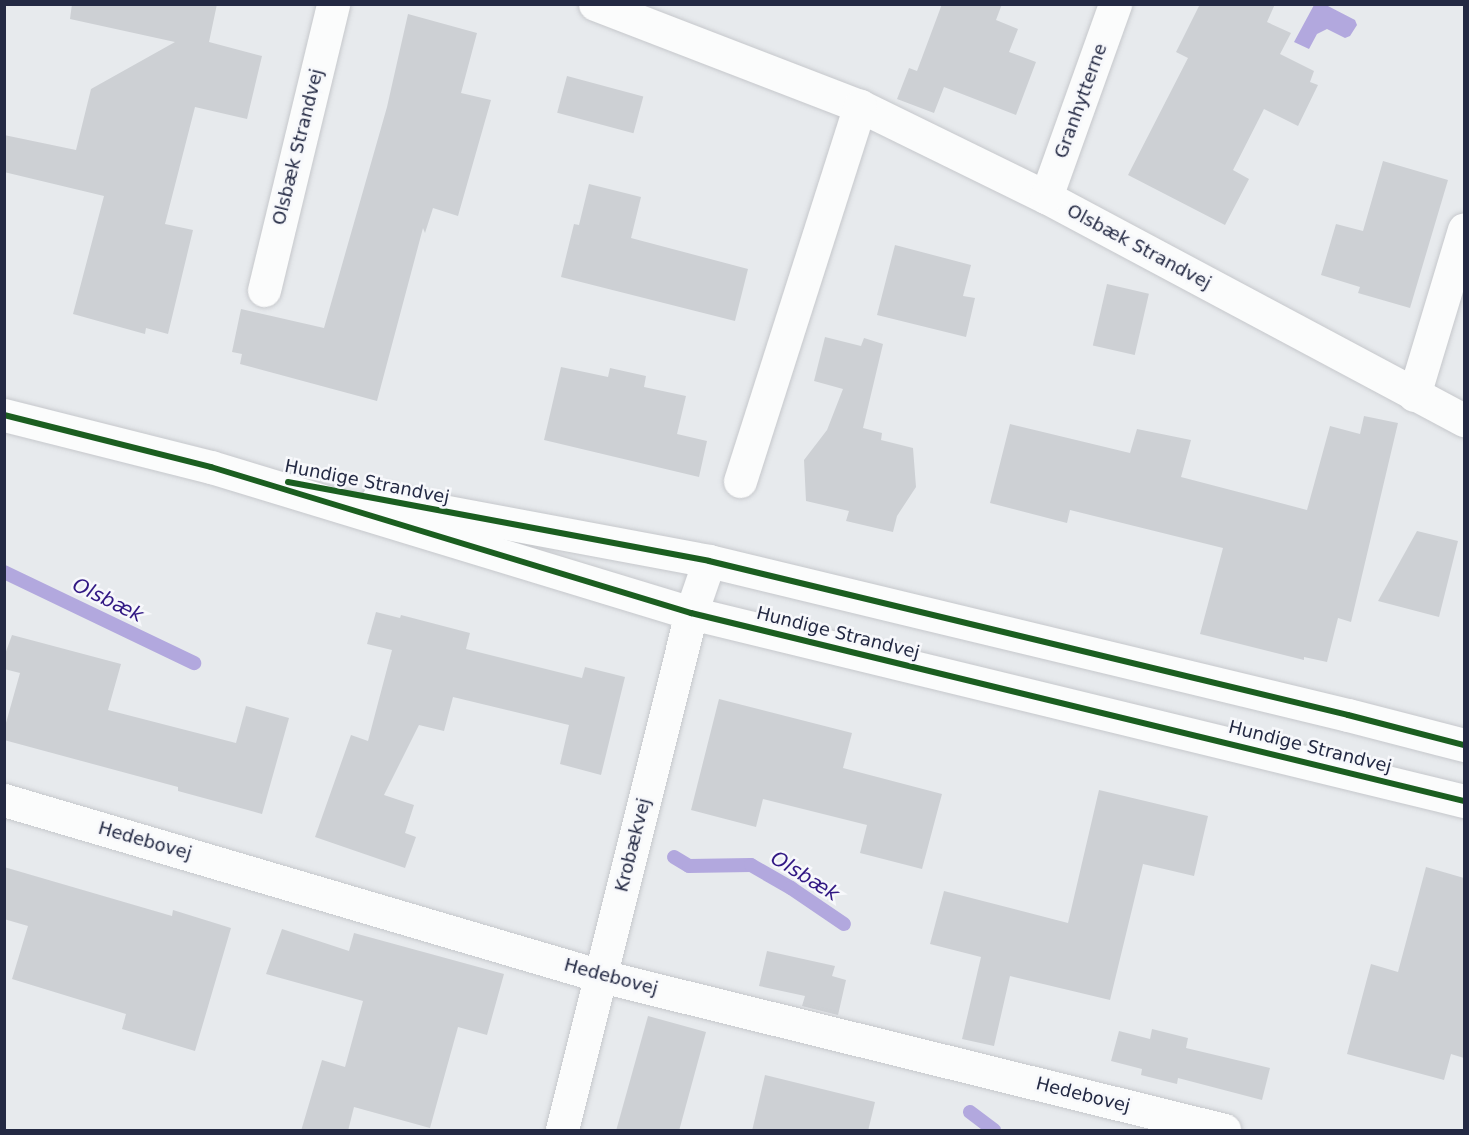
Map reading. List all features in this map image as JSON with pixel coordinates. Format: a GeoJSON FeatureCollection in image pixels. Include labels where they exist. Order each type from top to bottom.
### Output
{"type":"FeatureCollection","features":[{"type":"Feature","properties":{"kind":"street","name":"Olsbæk Strandvej"},"geometry":{"type":"LineString","coordinates":[[264,290],[333,4]]}},
{"type":"Feature","properties":{"kind":"street","name":"Olsbæk Strandvej"},"geometry":{"type":"LineString","coordinates":[[595,4],[860,106],[1046,197],[1464,420]]}},
{"type":"Feature","properties":{"kind":"street","name":"Granhytterne"},"geometry":{"type":"LineString","coordinates":[[1046,197],[1115,4]]}},
{"type":"Feature","properties":{"kind":"street"},"geometry":{"type":"LineString","coordinates":[[740,481],[860,106]]}},
{"type":"Feature","properties":{"kind":"street"},"geometry":{"type":"LineString","coordinates":[[1414,395],[1464,229]]}},
{"type":"Feature","properties":{"kind":"street","name":"Hundige Strandvej"},"geometry":{"type":"LineString","coordinates":[[4,415],[211,467],[691,613],[1464,801]]}},
{"type":"Feature","properties":{"kind":"street","name":"Hundige Strandvej"},"geometry":{"type":"LineString","coordinates":[[211,467],[709,561],[1348,715],[1464,746]]}},
{"type":"Feature","properties":{"kind":"street","name":"Krobækvej"},"geometry":{"type":"LineString","coordinates":[[562,1131],[691,613],[709,561]]}},
{"type":"Feature","properties":{"kind":"street","name":"Hedebovej"},"geometry":{"type":"LineString","coordinates":[[4,800],[601,976],[1224,1131]]}},
{"type":"Feature","properties":{"kind":"shaded area"},"geometry":{"type":"Polygon","coordinates":[[[1314,5],[1326,5],[1355,20],[1357,25],[1350,36],[1345,38],[1327,29],[1317,34],[1309,49],[1294,42],[1314,5]]]}},
{"type":"Feature","properties":{"kind":"building"},"geometry":{"type":"Polygon","coordinates":[[[72,4],[217,4],[209,42],[262,56],[247,119],[195,107],[165,224],[193,230],[168,334],[146,328],[145,334],[73,314],[104,196],[4,172],[4,135],[76,150],[91,89],[175,42],[70,19],[72,4]]]}},
{"type":"Feature","properties":{"kind":"building"},"geometry":{"type":"Polygon","coordinates":[[[942,4],[1002,4],[996,20],[1018,29],[1009,52],[1036,62],[1016,115],[944,87],[934,113],[897,99],[909,68],[917,71],[942,4]]]}},
{"type":"Feature","properties":{"kind":"building"},"geometry":{"type":"Polygon","coordinates":[[[1200,4],[1275,4],[1267,22],[1291,33],[1280,54],[1314,71],[1310,82],[1318,85],[1298,126],[1264,109],[1233,170],[1249,179],[1225,225],[1128,175],[1188,58],[1176,52],[1200,4]]]}},
{"type":"Feature","properties":{"kind":"building"},"geometry":{"type":"Polygon","coordinates":[[[408,14],[477,33],[461,93],[491,100],[458,216],[433,208],[425,233],[423,228],[377,401],[240,364],[242,354],[232,352],[241,309],[324,328],[387,107],[408,14]]]}},
{"type":"Feature","properties":{"kind":"building"},"geometry":{"type":"Polygon","coordinates":[[[567,76],[643,96],[633,133],[557,113],[567,76]]]}},
{"type":"Feature","properties":{"kind":"building"},"geometry":{"type":"Polygon","coordinates":[[[1383,161],[1448,180],[1410,308],[1358,293],[1360,287],[1321,275],[1336,224],[1363,231],[1383,161]]]}},
{"type":"Feature","properties":{"kind":"building"},"geometry":{"type":"Polygon","coordinates":[[[589,184],[641,197],[631,238],[748,269],[735,321],[561,277],[574,224],[579,225],[589,184]]]}},
{"type":"Feature","properties":{"kind":"building"},"geometry":{"type":"Polygon","coordinates":[[[895,245],[971,265],[963,296],[975,298],[966,337],[877,315],[895,245]]]}},
{"type":"Feature","properties":{"kind":"building"},"geometry":{"type":"Polygon","coordinates":[[[1107,284],[1149,294],[1135,355],[1093,345],[1107,284]]]}},
{"type":"Feature","properties":{"kind":"building"},"geometry":{"type":"Polygon","coordinates":[[[825,337],[861,346],[864,338],[883,344],[863,428],[882,433],[881,440],[913,448],[916,487],[897,516],[893,532],[846,521],[849,511],[806,501],[804,460],[827,430],[843,389],[814,381],[825,337]]]}},
{"type":"Feature","properties":{"kind":"building"},"geometry":{"type":"Polygon","coordinates":[[[561,367],[608,377],[610,368],[646,376],[644,387],[686,396],[677,434],[707,441],[699,477],[544,440],[561,367]]]}},
{"type":"Feature","properties":{"kind":"building"},"geometry":{"type":"Polygon","coordinates":[[[1364,416],[1398,423],[1351,622],[1338,618],[1327,662],[1304,657],[1304,660],[1200,634],[1223,548],[1070,510],[1067,523],[990,503],[1010,424],[1130,453],[1137,429],[1191,440],[1181,477],[1307,510],[1330,426],[1360,434],[1364,416]]]}},
{"type":"Feature","properties":{"kind":"building"},"geometry":{"type":"Polygon","coordinates":[[[1417,531],[1458,541],[1439,617],[1378,601],[1417,531]]]}},
{"type":"Feature","properties":{"kind":"building"},"geometry":{"type":"Polygon","coordinates":[[[376,612],[400,618],[401,615],[470,633],[466,649],[582,678],[585,667],[625,677],[601,775],[560,764],[569,725],[453,697],[444,731],[419,725],[384,795],[414,805],[405,833],[416,837],[405,868],[315,837],[351,735],[368,741],[392,650],[367,644],[376,612]]]}},
{"type":"Feature","properties":{"kind":"building"},"geometry":{"type":"Polygon","coordinates":[[[12,635],[121,664],[108,710],[236,743],[246,706],[289,718],[262,814],[178,791],[178,787],[4,740],[4,730],[20,673],[4,669],[4,657],[12,635]]]}},
{"type":"Feature","properties":{"kind":"building"},"geometry":{"type":"Polygon","coordinates":[[[719,699],[852,733],[843,768],[942,794],[922,869],[860,853],[867,825],[763,799],[756,827],[691,810],[719,699]]]}},
{"type":"Feature","properties":{"kind":"building"},"geometry":{"type":"Polygon","coordinates":[[[1099,790],[1208,816],[1194,876],[1143,864],[1110,1000],[1010,976],[994,1046],[962,1039],[981,957],[930,944],[944,891],[1068,923],[1099,790]]]}},
{"type":"Feature","properties":{"kind":"building"},"geometry":{"type":"Polygon","coordinates":[[[4,867],[172,916],[173,910],[231,928],[195,1051],[122,1029],[126,1014],[12,979],[28,926],[4,919],[4,867]]]}},
{"type":"Feature","properties":{"kind":"building"},"geometry":{"type":"Polygon","coordinates":[[[1426,867],[1464,878],[1464,1058],[1451,1054],[1444,1080],[1347,1054],[1371,964],[1398,972],[1426,867]]]}},
{"type":"Feature","properties":{"kind":"building"},"geometry":{"type":"Polygon","coordinates":[[[282,929],[349,951],[354,933],[504,974],[487,1035],[458,1027],[430,1128],[354,1107],[348,1131],[301,1131],[322,1060],[345,1067],[363,1001],[266,974],[282,929]]]}},
{"type":"Feature","properties":{"kind":"building"},"geometry":{"type":"Polygon","coordinates":[[[767,951],[835,966],[832,976],[846,980],[838,1015],[802,1006],[805,996],[759,986],[767,951]]]}},
{"type":"Feature","properties":{"kind":"building"},"geometry":{"type":"Polygon","coordinates":[[[648,1016],[706,1032],[679,1131],[616,1131],[648,1016]]]}},
{"type":"Feature","properties":{"kind":"building"},"geometry":{"type":"Polygon","coordinates":[[[1152,1029],[1188,1038],[1186,1048],[1270,1068],[1262,1100],[1178,1078],[1177,1084],[1141,1075],[1142,1069],[1111,1061],[1119,1031],[1150,1039],[1152,1029]]]}},
{"type":"Feature","properties":{"kind":"building"},"geometry":{"type":"Polygon","coordinates":[[[765,1075],[875,1102],[868,1131],[752,1131],[765,1075]]]}},
{"type":"Feature","properties":{"kind":"waterway","name":"Olsbæk"},"geometry":{"type":"LineString","coordinates":[[4,572],[194,663]]}},
{"type":"Feature","properties":{"kind":"waterway","name":"Olsbæk"},"geometry":{"type":"LineString","coordinates":[[674,857],[689,866],[751,865],[791,888],[844,924]]}},
{"type":"Feature","properties":{"kind":"waterway","name":"Olsbæk"},"geometry":{"type":"LineString","coordinates":[[970,1112],[994,1130]]}},
{"type":"Feature","properties":{"kind":"cycle path"},"geometry":{"type":"LineString","coordinates":[[4,415],[211,467],[691,613],[1464,801]]}},
{"type":"Feature","properties":{"kind":"cycle path"},"geometry":{"type":"LineString","coordinates":[[288,482],[709,561],[1464,745]]}}]}
